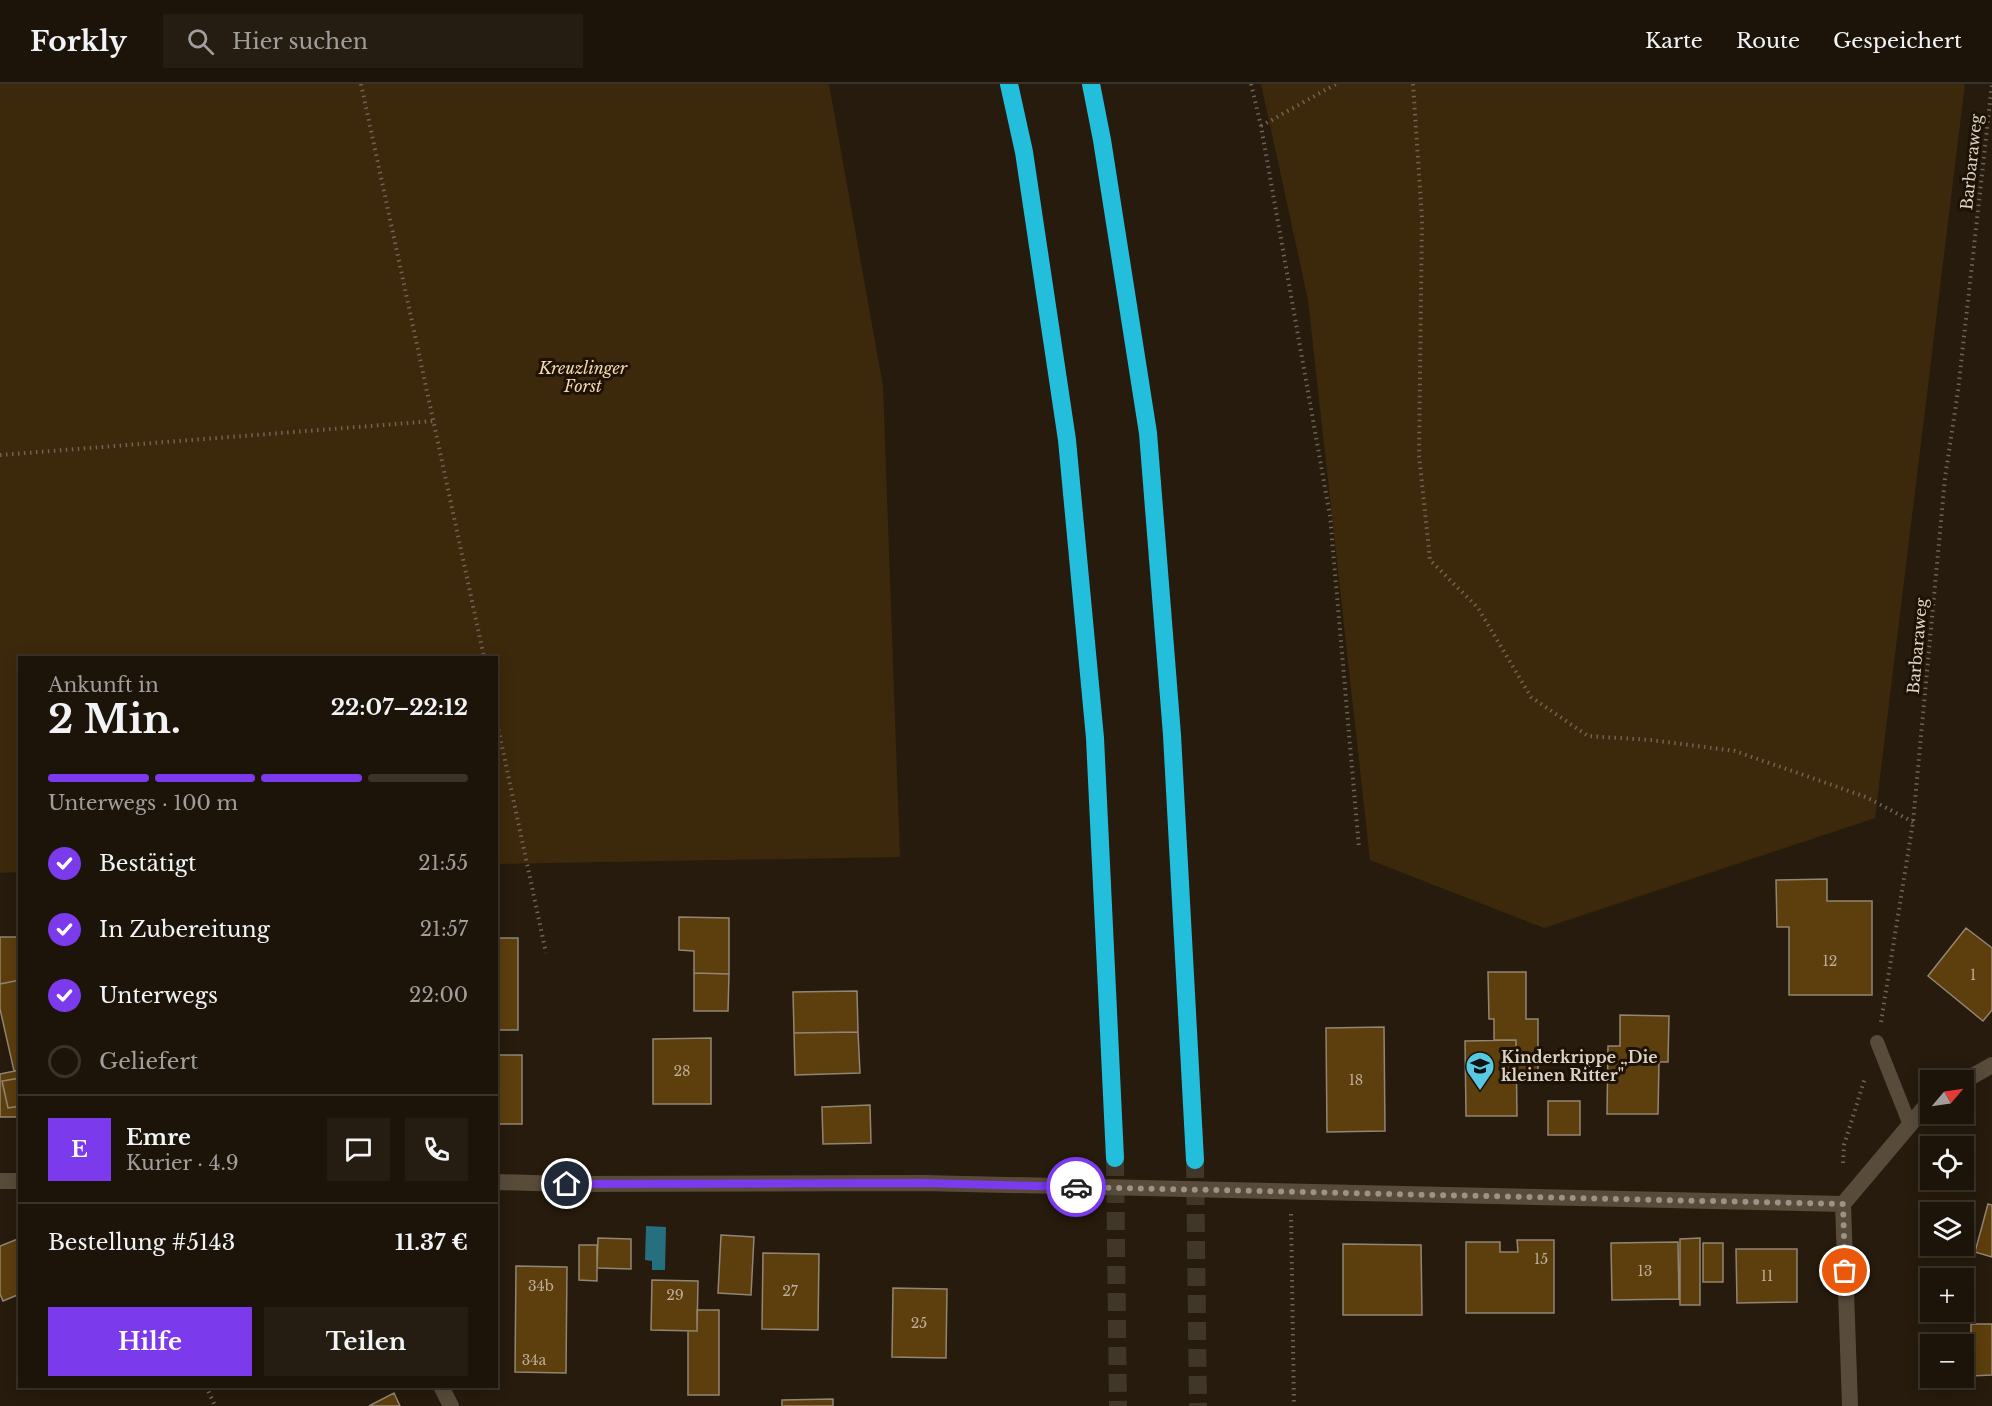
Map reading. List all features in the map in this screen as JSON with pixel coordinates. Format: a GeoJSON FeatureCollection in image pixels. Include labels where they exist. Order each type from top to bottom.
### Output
{"type":"FeatureCollection","features":[{"type":"Feature","properties":{"kind":"highway"},"geometry":{"type":"LineString","coordinates":[[1009,84],[1024,152],[1068,452],[1095,738],[1114,1158]]}},
{"type":"Feature","properties":{"kind":"highway"},"geometry":{"type":"LineString","coordinates":[[1091,84],[1104,151],[1148,433],[1172,735],[1195,1160]]}},
{"type":"Feature","properties":{"kind":"street"},"geometry":{"type":"LineString","coordinates":[[1974,1075],[1992,1065]]}},
{"type":"Feature","properties":{"kind":"street"},"geometry":{"type":"LineString","coordinates":[[1850,1406],[1843,1204],[1920,1113]]}},
{"type":"Feature","properties":{"kind":"street"},"geometry":{"type":"LineString","coordinates":[[0,1181],[18,1181]]}},
{"type":"Feature","properties":{"kind":"street"},"geometry":{"type":"LineString","coordinates":[[498,1182],[923,1183],[1843,1204]]}},
{"type":"Feature","properties":{"kind":"street"},"geometry":{"type":"LineString","coordinates":[[442,1388],[451,1406]]}},
{"type":"Feature","properties":{"kind":"lane"},"geometry":{"type":"LineString","coordinates":[[1877,1042],[1910,1125]]}},
{"type":"Feature","properties":{"kind":"path"},"geometry":{"type":"LineString","coordinates":[[361,84],[484,656]]}},
{"type":"Feature","properties":{"kind":"path"},"geometry":{"type":"LineString","coordinates":[[1251,84],[1261,126],[1330,516],[1359,848]]}},
{"type":"Feature","properties":{"kind":"path"},"geometry":{"type":"LineString","coordinates":[[1261,126],[1336,84]]}},
{"type":"Feature","properties":{"kind":"path"},"geometry":{"type":"LineString","coordinates":[[1413,84],[1422,219],[1419,455],[1430,560],[1478,608],[1531,697],[1588,736],[1651,740],[1735,751],[1866,796],[1913,822]]}},
{"type":"Feature","properties":{"kind":"path","name":"Barbaraweg"},"geometry":{"type":"LineString","coordinates":[[1843,1204],[1844,1145],[1877,1042],[1913,822],[1945,478],[1958,392],[1992,84]]}},
{"type":"Feature","properties":{"kind":"path"},"geometry":{"type":"LineString","coordinates":[[0,454],[434,421]]}},
{"type":"Feature","properties":{"kind":"path"},"geometry":{"type":"LineString","coordinates":[[498,727],[546,953]]}},
{"type":"Feature","properties":{"kind":"path"},"geometry":{"type":"LineString","coordinates":[[1291,1192],[1294,1406]]}},
{"type":"Feature","properties":{"kind":"path"},"geometry":{"type":"LineString","coordinates":[[207,1388],[215,1406]]}},
{"type":"Feature","properties":{"kind":"green space","name":"Kreuzlinger Forst"},"geometry":{"type":"Polygon","coordinates":[[[0,84],[829,84],[883,386],[900,857],[498,864],[498,656],[18,656],[18,872],[0,873],[0,84]]]}},
{"type":"Feature","properties":{"kind":"green space"},"geometry":{"type":"Polygon","coordinates":[[[1261,84],[1965,84],[1875,818],[1544,928],[1370,860],[1308,300],[1261,84]]]}},
{"type":"Feature","properties":{"kind":"water"},"geometry":{"type":"Polygon","coordinates":[[[646,1226],[666,1227],[665,1270],[652,1270],[652,1261],[645,1260],[646,1226]]]}},
{"type":"Feature","properties":{"kind":"building"},"geometry":{"type":"Polygon","coordinates":[[[1827,879],[1827,901],[1872,901],[1872,995],[1789,995],[1789,927],[1777,927],[1776,880],[1827,879]]]}},
{"type":"Feature","properties":{"kind":"building"},"geometry":{"type":"Polygon","coordinates":[[[679,917],[729,918],[729,974],[694,973],[694,951],[679,950],[679,917]]]}},
{"type":"Feature","properties":{"kind":"building"},"geometry":{"type":"Polygon","coordinates":[[[1966,928],[1992,948],[1992,1010],[1983,1021],[1928,976],[1966,928]]]}},
{"type":"Feature","properties":{"kind":"building"},"geometry":{"type":"Polygon","coordinates":[[[0,937],[18,937],[18,980],[0,984],[0,937]]]}},
{"type":"Feature","properties":{"kind":"building"},"geometry":{"type":"Polygon","coordinates":[[[498,938],[518,938],[518,1030],[498,1030],[498,938]]]}},
{"type":"Feature","properties":{"kind":"building"},"geometry":{"type":"Polygon","coordinates":[[[1488,972],[1526,972],[1526,1019],[1538,1019],[1538,1072],[1516,1072],[1516,1040],[1494,1040],[1494,1019],[1489,1019],[1488,972]]]}},
{"type":"Feature","properties":{"kind":"building"},"geometry":{"type":"Polygon","coordinates":[[[694,973],[729,974],[728,1011],[694,1011],[694,973]]]}},
{"type":"Feature","properties":{"kind":"building"},"geometry":{"type":"Polygon","coordinates":[[[18,980],[18,1070],[14,1071],[0,1009],[0,984],[18,980]]]}},
{"type":"Feature","properties":{"kind":"building"},"geometry":{"type":"Polygon","coordinates":[[[857,991],[858,1032],[794,1033],[793,992],[857,991]]]}},
{"type":"Feature","properties":{"kind":"building"},"geometry":{"type":"Polygon","coordinates":[[[1620,1015],[1669,1016],[1668,1062],[1659,1062],[1658,1114],[1607,1114],[1608,1046],[1620,1046],[1620,1015]]]}},
{"type":"Feature","properties":{"kind":"building"},"geometry":{"type":"Polygon","coordinates":[[[1384,1027],[1385,1131],[1327,1132],[1326,1028],[1384,1027]]]}},
{"type":"Feature","properties":{"kind":"building"},"geometry":{"type":"Polygon","coordinates":[[[858,1032],[860,1073],[795,1075],[794,1033],[858,1032]]]}},
{"type":"Feature","properties":{"kind":"building"},"geometry":{"type":"Polygon","coordinates":[[[711,1038],[711,1104],[653,1104],[653,1039],[711,1038]]]}},
{"type":"Feature","properties":{"kind":"building"},"geometry":{"type":"Polygon","coordinates":[[[1516,1040],[1517,1116],[1466,1116],[1465,1041],[1516,1040]]]}},
{"type":"Feature","properties":{"kind":"building"},"geometry":{"type":"Polygon","coordinates":[[[498,1055],[522,1055],[522,1124],[498,1124],[498,1055]]]}},
{"type":"Feature","properties":{"kind":"building"},"geometry":{"type":"Polygon","coordinates":[[[18,1070],[18,1078],[2,1081],[8,1108],[18,1106],[18,1117],[0,1117],[0,1074],[18,1070]]]}},
{"type":"Feature","properties":{"kind":"building"},"geometry":{"type":"Polygon","coordinates":[[[18,1078],[18,1106],[8,1108],[2,1081],[18,1078]]]}},
{"type":"Feature","properties":{"kind":"building"},"geometry":{"type":"Polygon","coordinates":[[[1548,1101],[1580,1101],[1580,1135],[1548,1135],[1548,1101]]]}},
{"type":"Feature","properties":{"kind":"building"},"geometry":{"type":"Polygon","coordinates":[[[870,1105],[871,1143],[823,1144],[822,1107],[870,1105]]]}},
{"type":"Feature","properties":{"kind":"building"},"geometry":{"type":"Polygon","coordinates":[[[1988,1204],[1992,1205],[1992,1257],[1975,1252],[1988,1204]]]}},
{"type":"Feature","properties":{"kind":"building"},"geometry":{"type":"Polygon","coordinates":[[[721,1235],[754,1237],[751,1295],[718,1293],[721,1235]]]}},
{"type":"Feature","properties":{"kind":"building"},"geometry":{"type":"Polygon","coordinates":[[[598,1238],[631,1239],[631,1269],[597,1268],[598,1238]]]}},
{"type":"Feature","properties":{"kind":"building"},"geometry":{"type":"Polygon","coordinates":[[[1700,1238],[1700,1305],[1680,1305],[1680,1239],[1700,1238]]]}},
{"type":"Feature","properties":{"kind":"building"},"geometry":{"type":"Polygon","coordinates":[[[18,1239],[18,1295],[3,1301],[0,1294],[0,1246],[18,1239]]]}},
{"type":"Feature","properties":{"kind":"building"},"geometry":{"type":"Polygon","coordinates":[[[1517,1240],[1554,1240],[1554,1313],[1466,1313],[1466,1242],[1500,1242],[1500,1252],[1518,1252],[1517,1240]]]}},
{"type":"Feature","properties":{"kind":"building"},"geometry":{"type":"Polygon","coordinates":[[[1678,1242],[1679,1299],[1612,1300],[1611,1243],[1678,1242]]]}},
{"type":"Feature","properties":{"kind":"building"},"geometry":{"type":"Polygon","coordinates":[[[1703,1243],[1723,1243],[1723,1282],[1703,1282],[1703,1243]]]}},
{"type":"Feature","properties":{"kind":"building"},"geometry":{"type":"Polygon","coordinates":[[[1343,1244],[1421,1245],[1422,1315],[1343,1315],[1343,1244]]]}},
{"type":"Feature","properties":{"kind":"building"},"geometry":{"type":"Polygon","coordinates":[[[579,1245],[597,1245],[597,1281],[579,1280],[579,1245]]]}},
{"type":"Feature","properties":{"kind":"building"},"geometry":{"type":"Polygon","coordinates":[[[1736,1249],[1797,1249],[1797,1302],[1737,1303],[1736,1249]]]}},
{"type":"Feature","properties":{"kind":"building"},"geometry":{"type":"Polygon","coordinates":[[[763,1253],[819,1254],[818,1330],[762,1329],[763,1253]]]}},
{"type":"Feature","properties":{"kind":"building"},"geometry":{"type":"Polygon","coordinates":[[[516,1266],[567,1267],[566,1373],[515,1372],[516,1266]]]}},
{"type":"Feature","properties":{"kind":"building"},"geometry":{"type":"Polygon","coordinates":[[[652,1280],[698,1281],[697,1331],[651,1330],[652,1280]]]}},
{"type":"Feature","properties":{"kind":"building"},"geometry":{"type":"Polygon","coordinates":[[[893,1288],[947,1289],[946,1358],[892,1357],[893,1288]]]}},
{"type":"Feature","properties":{"kind":"building"},"geometry":{"type":"Polygon","coordinates":[[[697,1310],[719,1310],[719,1395],[688,1395],[688,1331],[697,1331],[697,1310]]]}},
{"type":"Feature","properties":{"kind":"building"},"geometry":{"type":"Polygon","coordinates":[[[1971,1324],[1992,1324],[1992,1375],[1974,1376],[1974,1334],[1971,1334],[1971,1324]]]}},
{"type":"Feature","properties":{"kind":"building"},"geometry":{"type":"Polygon","coordinates":[[[394,1393],[400,1406],[369,1406],[394,1393]]]}},
{"type":"Feature","properties":{"kind":"building"},"geometry":{"type":"Polygon","coordinates":[[[833,1399],[833,1406],[782,1406],[782,1400],[833,1399]]]}},
{"type":"Feature","properties":{"kind":"tunnel"},"geometry":{"type":"LineString","coordinates":[[1115,1158],[1118,1406]]}},
{"type":"Feature","properties":{"kind":"tunnel"},"geometry":{"type":"LineString","coordinates":[[1195,1160],[1198,1406]]}},
{"type":"Feature","properties":{"kind":"way so far"},"geometry":{"type":"LineString","coordinates":[[1076,1187],[1843,1204],[1845,1271]]}},
{"type":"Feature","properties":{"kind":"place","name":"Kinderkrippe „Die kleinen Ritter\""},"geometry":{"type":"Point","coordinates":[1480,1092]}},
{"type":"Feature","properties":{"kind":"route"},"geometry":{"type":"LineString","coordinates":[[567,1184],[923,1183],[1076,1187]]}}]}
